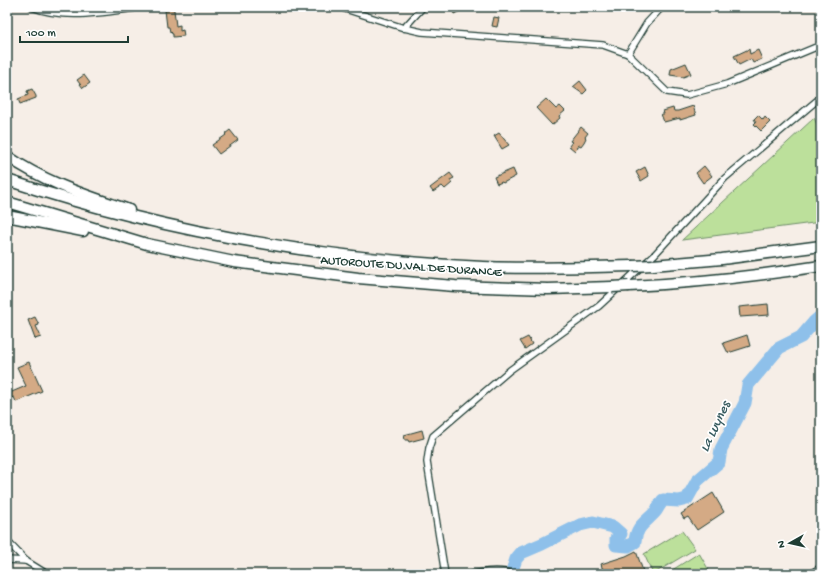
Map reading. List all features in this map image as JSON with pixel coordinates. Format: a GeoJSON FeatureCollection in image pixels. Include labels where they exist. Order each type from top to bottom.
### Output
{"type":"FeatureCollection","features":[{"type":"Feature","properties":{"kind":"highway"},"geometry":{"type":"LineString","coordinates":[[7,156],[24,168],[59,185],[188,230]]}},
{"type":"Feature","properties":{"kind":"highway","name":"AUTOROUTE DU VAL DE DURANCE"},"geometry":{"type":"LineString","coordinates":[[7,180],[110,211],[188,230],[331,254],[425,263],[492,267],[560,268],[633,266],[722,259],[821,246]]}},
{"type":"Feature","properties":{"kind":"highway","name":"AUTOROUTE DU VAL DE DURANCE"},"geometry":{"type":"LineString","coordinates":[[7,202],[147,244],[234,262],[358,278],[486,287],[548,289],[612,287],[707,281],[764,275],[821,266]]}},
{"type":"Feature","properties":{"kind":"highway"},"geometry":{"type":"LineString","coordinates":[[7,216],[147,244]]}},
{"type":"Feature","properties":{"kind":"main road"},"geometry":{"type":"LineString","coordinates":[[813,574],[821,569]]}},
{"type":"Feature","properties":{"kind":"street"},"geometry":{"type":"LineString","coordinates":[[32,7],[45,12],[76,14],[144,7]]}},
{"type":"Feature","properties":{"kind":"street"},"geometry":{"type":"LineString","coordinates":[[339,7],[404,28],[422,32],[603,45],[628,54],[668,92],[687,95],[727,84],[821,45]]}},
{"type":"Feature","properties":{"kind":"street"},"geometry":{"type":"LineString","coordinates":[[404,28],[423,7]]}},
{"type":"Feature","properties":{"kind":"street"},"geometry":{"type":"LineString","coordinates":[[628,54],[647,22],[662,7]]}},
{"type":"Feature","properties":{"kind":"street"},"geometry":{"type":"LineString","coordinates":[[445,574],[427,462],[428,448],[433,436],[510,370],[600,306],[655,254],[725,178],[821,97]]}},
{"type":"Feature","properties":{"kind":"street"},"geometry":{"type":"LineString","coordinates":[[7,541],[26,561],[47,574]]}},
{"type":"Feature","properties":{"kind":"street"},"geometry":{"type":"LineString","coordinates":[[7,560],[26,561]]}},
{"type":"Feature","properties":{"kind":"street"},"geometry":{"type":"LineString","coordinates":[[473,574],[494,571],[509,573]]}},
{"type":"Feature","properties":{"kind":"green space"},"geometry":{"type":"Polygon","coordinates":[[[814,118],[821,132],[821,222],[682,240],[814,118]]]}},
{"type":"Feature","properties":{"kind":"green space"},"geometry":{"type":"Polygon","coordinates":[[[682,531],[695,549],[653,574],[644,554],[682,531]]]}},
{"type":"Feature","properties":{"kind":"green space"},"geometry":{"type":"Polygon","coordinates":[[[699,553],[711,574],[666,574],[699,553]]]}},
{"type":"Feature","properties":{"kind":"building"},"geometry":{"type":"Polygon","coordinates":[[[451,7],[468,7],[454,14],[451,7]]]}},
{"type":"Feature","properties":{"kind":"building"},"geometry":{"type":"Polygon","coordinates":[[[165,10],[174,10],[176,26],[180,25],[180,31],[183,30],[184,36],[173,37],[169,27],[167,27],[165,10]]]}},
{"type":"Feature","properties":{"kind":"building"},"geometry":{"type":"Polygon","coordinates":[[[494,17],[499,18],[497,27],[492,26],[494,17]]]}},
{"type":"Feature","properties":{"kind":"building"},"geometry":{"type":"Polygon","coordinates":[[[749,49],[750,54],[758,50],[762,59],[753,63],[751,59],[739,65],[734,56],[749,49]]]}},
{"type":"Feature","properties":{"kind":"building"},"geometry":{"type":"Polygon","coordinates":[[[686,63],[691,74],[683,77],[670,75],[671,69],[686,63]]]}},
{"type":"Feature","properties":{"kind":"building"},"geometry":{"type":"Polygon","coordinates":[[[84,75],[90,83],[83,88],[77,80],[84,75]]]}},
{"type":"Feature","properties":{"kind":"building"},"geometry":{"type":"Polygon","coordinates":[[[580,81],[587,90],[583,94],[573,87],[580,81]]]}},
{"type":"Feature","properties":{"kind":"building"},"geometry":{"type":"Polygon","coordinates":[[[32,89],[36,98],[20,104],[18,99],[28,95],[27,91],[32,89]]]}},
{"type":"Feature","properties":{"kind":"building"},"geometry":{"type":"Polygon","coordinates":[[[546,99],[556,109],[560,106],[565,111],[552,125],[536,108],[546,99]]]}},
{"type":"Feature","properties":{"kind":"building"},"geometry":{"type":"Polygon","coordinates":[[[693,106],[696,115],[680,120],[680,118],[664,122],[661,114],[664,114],[663,111],[673,108],[674,111],[678,111],[693,106]]]}},
{"type":"Feature","properties":{"kind":"building"},"geometry":{"type":"Polygon","coordinates":[[[758,115],[763,120],[765,117],[770,122],[761,131],[754,124],[756,122],[754,119],[758,115]]]}},
{"type":"Feature","properties":{"kind":"building"},"geometry":{"type":"Polygon","coordinates":[[[581,127],[588,133],[584,142],[581,146],[579,145],[575,151],[569,146],[572,142],[570,141],[581,127]]]}},
{"type":"Feature","properties":{"kind":"building"},"geometry":{"type":"Polygon","coordinates":[[[230,130],[238,140],[219,154],[212,145],[226,135],[225,134],[230,130]]]}},
{"type":"Feature","properties":{"kind":"building"},"geometry":{"type":"Polygon","coordinates":[[[499,133],[509,145],[502,149],[494,136],[499,133]]]}},
{"type":"Feature","properties":{"kind":"building"},"geometry":{"type":"Polygon","coordinates":[[[704,166],[712,176],[703,183],[696,173],[704,166]]]}},
{"type":"Feature","properties":{"kind":"building"},"geometry":{"type":"Polygon","coordinates":[[[645,167],[649,176],[641,181],[636,172],[645,167]]]}},
{"type":"Feature","properties":{"kind":"building"},"geometry":{"type":"Polygon","coordinates":[[[513,169],[516,176],[503,183],[497,184],[494,177],[513,169]]]}},
{"type":"Feature","properties":{"kind":"building"},"geometry":{"type":"Polygon","coordinates":[[[450,173],[454,178],[450,180],[452,183],[445,189],[442,186],[433,192],[430,188],[450,173]]]}},
{"type":"Feature","properties":{"kind":"building"},"geometry":{"type":"Polygon","coordinates":[[[768,304],[769,315],[740,317],[739,307],[768,304]]]}},
{"type":"Feature","properties":{"kind":"building"},"geometry":{"type":"Polygon","coordinates":[[[35,317],[39,325],[36,326],[41,337],[35,339],[28,320],[35,317]]]}},
{"type":"Feature","properties":{"kind":"building"},"geometry":{"type":"Polygon","coordinates":[[[747,335],[750,346],[728,353],[723,343],[747,335]]]}},
{"type":"Feature","properties":{"kind":"building"},"geometry":{"type":"Polygon","coordinates":[[[528,337],[532,344],[525,349],[520,341],[528,337]]]}},
{"type":"Feature","properties":{"kind":"building"},"geometry":{"type":"Polygon","coordinates":[[[29,362],[42,391],[16,402],[14,397],[7,400],[7,394],[26,386],[17,367],[29,362]]]}},
{"type":"Feature","properties":{"kind":"building"},"geometry":{"type":"Polygon","coordinates":[[[422,430],[424,438],[409,442],[408,440],[405,440],[404,435],[422,430]]]}},
{"type":"Feature","properties":{"kind":"building"},"geometry":{"type":"Polygon","coordinates":[[[713,493],[724,512],[697,530],[688,517],[684,519],[681,514],[713,493]]]}},
{"type":"Feature","properties":{"kind":"building"},"geometry":{"type":"Polygon","coordinates":[[[636,551],[644,574],[604,574],[601,564],[626,556],[636,551]]]}},
{"type":"Feature","properties":{"kind":"waterway","name":"La Luynes"},"geometry":{"type":"LineString","coordinates":[[511,574],[516,559],[521,553],[580,525],[593,522],[613,527],[621,534],[616,538],[616,545],[628,546],[635,542],[637,532],[642,524],[656,511],[663,500],[679,501],[687,499],[697,481],[719,462],[721,449],[745,403],[748,385],[779,348],[801,337],[821,316]]}}]}
